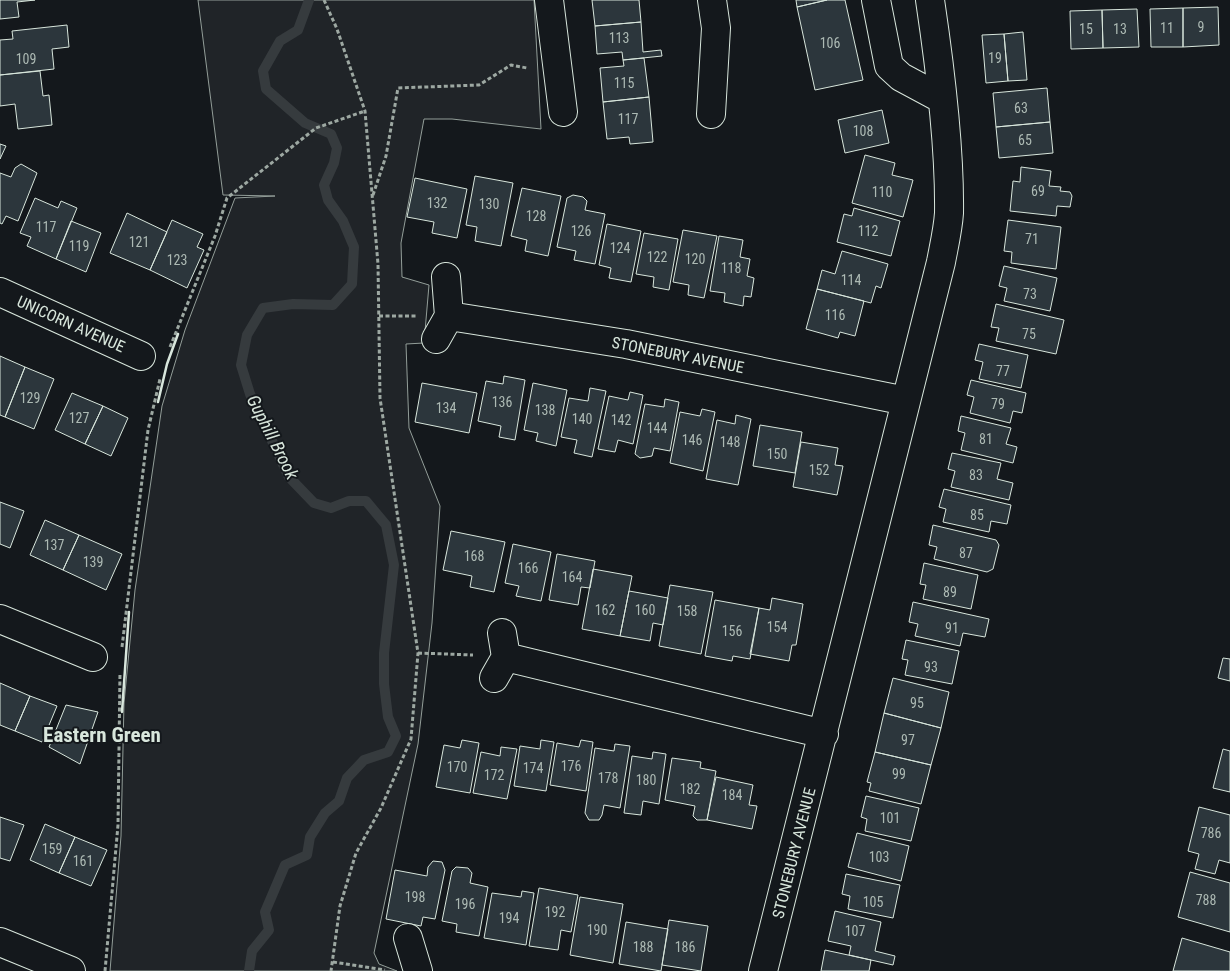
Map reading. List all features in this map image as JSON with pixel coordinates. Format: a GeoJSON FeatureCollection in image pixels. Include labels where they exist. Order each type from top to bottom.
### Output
{"type":"FeatureCollection","features":[{"type":"Feature","properties":{"kind":"street"},"geometry":{"type":"LineString","coordinates":[[549,0],[563,112]]}},
{"type":"Feature","properties":{"kind":"street"},"geometry":{"type":"LineString","coordinates":[[711,114],[716,28],[712,0]]}},
{"type":"Feature","properties":{"kind":"street"},"geometry":{"type":"LineString","coordinates":[[876,0],[889,66],[901,77],[942,99]]}},
{"type":"Feature","properties":{"kind":"street","name":"STONEBURY AVENUE"},"geometry":{"type":"LineString","coordinates":[[763,971],[941,262],[949,215],[948,172],[937,43],[930,0]]}},
{"type":"Feature","properties":{"kind":"street"},"geometry":{"type":"LineString","coordinates":[[436,339],[449,316],[446,277]]}},
{"type":"Feature","properties":{"kind":"street","name":"UNICORN AVENUE"},"geometry":{"type":"LineString","coordinates":[[0,292],[157,361]]}},
{"type":"Feature","properties":{"kind":"street","name":"STONEBURY AVENUE"},"geometry":{"type":"LineString","coordinates":[[449,316],[626,344],[906,401]]}},
{"type":"Feature","properties":{"kind":"street"},"geometry":{"type":"LineString","coordinates":[[0,619],[94,657]]}},
{"type":"Feature","properties":{"kind":"street"},"geometry":{"type":"LineString","coordinates":[[501,656],[824,734]]}},
{"type":"Feature","properties":{"kind":"street"},"geometry":{"type":"LineString","coordinates":[[408,938],[418,971]]}},
{"type":"Feature","properties":{"kind":"street"},"geometry":{"type":"LineString","coordinates":[[0,942],[71,971]]}},
{"type":"Feature","properties":{"kind":"path"},"geometry":{"type":"LineString","coordinates":[[324,0],[337,29],[365,111],[378,264],[380,398],[418,653],[411,739],[381,808],[356,854],[340,906],[331,971]]}},
{"type":"Feature","properties":{"kind":"path"},"geometry":{"type":"LineString","coordinates":[[372,198],[386,156],[398,88],[479,85],[511,65],[559,73]]}},
{"type":"Feature","properties":{"kind":"path"},"geometry":{"type":"LineString","coordinates":[[122,648],[157,361],[215,236],[227,198],[316,128],[365,111]]}},
{"type":"Feature","properties":{"kind":"path"},"geometry":{"type":"LineString","coordinates":[[418,653],[501,656]]}},
{"type":"Feature","properties":{"kind":"path"},"geometry":{"type":"LineString","coordinates":[[105,971],[118,825],[120,667]]}},
{"type":"Feature","properties":{"kind":"path"},"geometry":{"type":"LineString","coordinates":[[333,962],[391,971]]}},
{"type":"Feature","properties":{"kind":"shaded area"},"geometry":{"type":"Polygon","coordinates":[[[198,0],[534,0],[541,129],[452,119],[424,119],[401,243],[402,277],[429,285],[424,343],[406,344],[409,428],[440,506],[432,623],[418,744],[374,953],[379,964],[397,971],[110,971],[121,836],[124,703],[135,590],[162,406],[185,330],[235,198],[275,196],[223,195],[198,0]]]}},
{"type":"Feature","properties":{"kind":"building"},"geometry":{"type":"Polygon","coordinates":[[[0,0],[35,0],[17,2],[19,17],[0,19],[0,0]]]}},
{"type":"Feature","properties":{"kind":"building"},"geometry":{"type":"Polygon","coordinates":[[[592,0],[639,0],[641,22],[595,26],[592,0]]]}},
{"type":"Feature","properties":{"kind":"building"},"geometry":{"type":"Polygon","coordinates":[[[796,0],[827,0],[797,7],[796,0]]]}},
{"type":"Feature","properties":{"kind":"building"},"geometry":{"type":"Polygon","coordinates":[[[827,0],[845,0],[863,80],[815,90],[797,7],[827,0]]]}},
{"type":"Feature","properties":{"kind":"building"},"geometry":{"type":"Polygon","coordinates":[[[1218,7],[1219,45],[1183,47],[1183,8],[1218,7]]]}},
{"type":"Feature","properties":{"kind":"building"},"geometry":{"type":"Polygon","coordinates":[[[1183,8],[1183,47],[1151,47],[1150,9],[1183,8]]]}},
{"type":"Feature","properties":{"kind":"building"},"geometry":{"type":"Polygon","coordinates":[[[1137,9],[1139,47],[1103,48],[1102,10],[1137,9]]]}},
{"type":"Feature","properties":{"kind":"building"},"geometry":{"type":"Polygon","coordinates":[[[1102,10],[1103,48],[1071,49],[1070,11],[1102,10]]]}},
{"type":"Feature","properties":{"kind":"building"},"geometry":{"type":"Polygon","coordinates":[[[641,22],[643,52],[661,50],[662,56],[623,60],[622,52],[597,54],[595,26],[641,22]]]}},
{"type":"Feature","properties":{"kind":"building"},"geometry":{"type":"Polygon","coordinates":[[[67,25],[69,47],[52,49],[54,69],[0,75],[0,40],[13,39],[12,31],[67,25]]]}},
{"type":"Feature","properties":{"kind":"building"},"geometry":{"type":"Polygon","coordinates":[[[1023,32],[1027,80],[1008,81],[1004,34],[1023,32]]]}},
{"type":"Feature","properties":{"kind":"building"},"geometry":{"type":"Polygon","coordinates":[[[1004,34],[1008,81],[986,83],[982,35],[1004,34]]]}},
{"type":"Feature","properties":{"kind":"building"},"geometry":{"type":"Polygon","coordinates":[[[644,58],[649,97],[603,102],[600,68],[624,66],[623,60],[644,58]]]}},
{"type":"Feature","properties":{"kind":"building"},"geometry":{"type":"Polygon","coordinates":[[[40,71],[43,96],[49,95],[52,125],[18,129],[15,104],[0,106],[0,75],[40,71]]]}},
{"type":"Feature","properties":{"kind":"building"},"geometry":{"type":"Polygon","coordinates":[[[1047,88],[1050,122],[996,127],[993,93],[1047,88]]]}},
{"type":"Feature","properties":{"kind":"building"},"geometry":{"type":"Polygon","coordinates":[[[649,97],[653,142],[630,144],[629,137],[607,139],[603,102],[649,97]]]}},
{"type":"Feature","properties":{"kind":"building"},"geometry":{"type":"Polygon","coordinates":[[[882,110],[889,143],[845,153],[838,120],[882,110]]]}},
{"type":"Feature","properties":{"kind":"building"},"geometry":{"type":"Polygon","coordinates":[[[1050,122],[1053,153],[999,158],[996,127],[1050,122]]]}},
{"type":"Feature","properties":{"kind":"building"},"geometry":{"type":"Polygon","coordinates":[[[0,144],[6,146],[0,159],[0,144]]]}},
{"type":"Feature","properties":{"kind":"building"},"geometry":{"type":"Polygon","coordinates":[[[865,155],[895,163],[892,175],[913,180],[903,217],[852,203],[865,155]]]}},
{"type":"Feature","properties":{"kind":"building"},"geometry":{"type":"Polygon","coordinates":[[[21,164],[37,173],[18,221],[6,216],[2,224],[0,223],[0,173],[11,177],[15,168],[21,164]]]}},
{"type":"Feature","properties":{"kind":"building"},"geometry":{"type":"Polygon","coordinates":[[[1021,167],[1051,171],[1049,186],[1061,187],[1060,191],[1070,192],[1072,196],[1070,207],[1057,206],[1056,216],[1010,211],[1013,181],[1020,182],[1021,167]]]}},
{"type":"Feature","properties":{"kind":"building"},"geometry":{"type":"Polygon","coordinates":[[[475,176],[513,183],[501,246],[475,241],[477,227],[466,225],[475,176]]]}},
{"type":"Feature","properties":{"kind":"building"},"geometry":{"type":"Polygon","coordinates":[[[415,178],[467,189],[457,238],[432,233],[434,222],[407,217],[415,178]]]}},
{"type":"Feature","properties":{"kind":"building"},"geometry":{"type":"Polygon","coordinates":[[[522,188],[561,196],[548,256],[525,251],[527,240],[511,236],[522,188]]]}},
{"type":"Feature","properties":{"kind":"building"},"geometry":{"type":"Polygon","coordinates":[[[573,195],[583,197],[587,201],[585,210],[605,214],[595,264],[574,260],[576,251],[557,247],[567,198],[573,195]]]}},
{"type":"Feature","properties":{"kind":"building"},"geometry":{"type":"Polygon","coordinates":[[[35,198],[58,208],[61,201],[77,208],[56,259],[27,246],[31,237],[20,233],[35,198]]]}},
{"type":"Feature","properties":{"kind":"building"},"geometry":{"type":"Polygon","coordinates":[[[854,208],[900,221],[891,256],[837,242],[844,214],[852,216],[854,208]]]}},
{"type":"Feature","properties":{"kind":"building"},"geometry":{"type":"Polygon","coordinates":[[[127,213],[167,232],[150,270],[110,253],[127,213]]]}},
{"type":"Feature","properties":{"kind":"building"},"geometry":{"type":"Polygon","coordinates":[[[172,220],[203,234],[197,247],[204,250],[187,288],[150,270],[172,220]]]}},
{"type":"Feature","properties":{"kind":"building"},"geometry":{"type":"Polygon","coordinates":[[[1008,220],[1061,227],[1056,269],[1011,263],[1012,252],[1004,251],[1008,220]]]}},
{"type":"Feature","properties":{"kind":"building"},"geometry":{"type":"Polygon","coordinates":[[[71,221],[101,233],[86,272],[56,259],[71,221]]]}},
{"type":"Feature","properties":{"kind":"building"},"geometry":{"type":"Polygon","coordinates":[[[607,224],[641,231],[631,282],[609,278],[611,268],[599,265],[607,224]]]}},
{"type":"Feature","properties":{"kind":"building"},"geometry":{"type":"Polygon","coordinates":[[[683,230],[717,236],[704,298],[688,295],[689,285],[673,282],[683,230]]]}},
{"type":"Feature","properties":{"kind":"building"},"geometry":{"type":"Polygon","coordinates":[[[644,233],[678,239],[669,290],[653,287],[654,277],[636,274],[644,233]]]}},
{"type":"Feature","properties":{"kind":"building"},"geometry":{"type":"Polygon","coordinates":[[[719,236],[743,240],[740,257],[750,259],[747,276],[754,278],[751,297],[744,296],[743,306],[724,302],[725,293],[710,291],[719,236]]]}},
{"type":"Feature","properties":{"kind":"building"},"geometry":{"type":"Polygon","coordinates":[[[842,251],[888,264],[881,288],[876,286],[871,303],[817,289],[822,270],[835,274],[842,251]]]}},
{"type":"Feature","properties":{"kind":"building"},"geometry":{"type":"Polygon","coordinates":[[[1004,266],[1057,278],[1050,311],[1004,301],[1007,288],[999,286],[1004,266]]]}},
{"type":"Feature","properties":{"kind":"building"},"geometry":{"type":"Polygon","coordinates":[[[817,289],[864,301],[855,336],[840,332],[838,338],[806,329],[817,289]]]}},
{"type":"Feature","properties":{"kind":"building"},"geometry":{"type":"Polygon","coordinates":[[[996,304],[1064,320],[1056,354],[996,341],[999,328],[991,327],[996,304]]]}},
{"type":"Feature","properties":{"kind":"building"},"geometry":{"type":"Polygon","coordinates":[[[979,344],[1028,355],[1021,388],[979,379],[983,362],[975,360],[979,344]]]}},
{"type":"Feature","properties":{"kind":"building"},"geometry":{"type":"Polygon","coordinates":[[[0,356],[25,367],[5,417],[0,415],[0,356]]]}},
{"type":"Feature","properties":{"kind":"building"},"geometry":{"type":"Polygon","coordinates":[[[25,367],[54,379],[34,429],[5,417],[25,367]]]}},
{"type":"Feature","properties":{"kind":"building"},"geometry":{"type":"Polygon","coordinates":[[[504,376],[525,380],[515,440],[499,437],[501,426],[478,421],[486,381],[503,384],[504,376]]]}},
{"type":"Feature","properties":{"kind":"building"},"geometry":{"type":"Polygon","coordinates":[[[971,380],[1026,393],[1022,413],[1013,411],[1010,423],[970,413],[974,397],[967,395],[971,380]]]}},
{"type":"Feature","properties":{"kind":"building"},"geometry":{"type":"Polygon","coordinates":[[[422,383],[477,393],[469,433],[415,422],[422,383]]]}},
{"type":"Feature","properties":{"kind":"building"},"geometry":{"type":"Polygon","coordinates":[[[533,383],[567,390],[556,446],[536,441],[538,433],[524,430],[533,383]]]}},
{"type":"Feature","properties":{"kind":"building"},"geometry":{"type":"Polygon","coordinates":[[[590,388],[606,391],[592,457],[574,453],[577,440],[561,437],[569,398],[588,401],[590,388]]]}},
{"type":"Feature","properties":{"kind":"building"},"geometry":{"type":"Polygon","coordinates":[[[630,392],[643,395],[633,444],[618,440],[615,452],[598,449],[609,396],[628,400],[630,392]]]}},
{"type":"Feature","properties":{"kind":"building"},"geometry":{"type":"Polygon","coordinates":[[[72,393],[103,406],[85,444],[55,430],[72,393]]]}},
{"type":"Feature","properties":{"kind":"building"},"geometry":{"type":"Polygon","coordinates":[[[665,399],[679,402],[670,451],[654,448],[652,456],[640,458],[635,454],[645,404],[664,407],[665,399]]]}},
{"type":"Feature","properties":{"kind":"building"},"geometry":{"type":"Polygon","coordinates":[[[103,406],[128,418],[111,456],[85,444],[103,406]]]}},
{"type":"Feature","properties":{"kind":"building"},"geometry":{"type":"Polygon","coordinates":[[[702,409],[715,412],[703,471],[670,463],[680,412],[700,416],[702,409]]]}},
{"type":"Feature","properties":{"kind":"building"},"geometry":{"type":"Polygon","coordinates":[[[736,415],[751,419],[738,485],[706,479],[717,420],[735,424],[736,415]]]}},
{"type":"Feature","properties":{"kind":"building"},"geometry":{"type":"Polygon","coordinates":[[[961,416],[1011,428],[1006,444],[1017,447],[1013,463],[961,450],[965,433],[958,431],[961,416]]]}},
{"type":"Feature","properties":{"kind":"building"},"geometry":{"type":"Polygon","coordinates":[[[760,425],[802,432],[795,473],[753,466],[760,425]]]}},
{"type":"Feature","properties":{"kind":"building"},"geometry":{"type":"Polygon","coordinates":[[[801,442],[838,448],[835,465],[843,466],[837,495],[793,487],[801,442]]]}},
{"type":"Feature","properties":{"kind":"building"},"geometry":{"type":"Polygon","coordinates":[[[952,453],[1001,463],[997,479],[1013,483],[1009,500],[951,487],[955,471],[948,469],[952,453]]]}},
{"type":"Feature","properties":{"kind":"building"},"geometry":{"type":"Polygon","coordinates":[[[944,489],[1011,505],[1007,524],[991,521],[989,532],[943,522],[946,509],[939,507],[944,489]]]}},
{"type":"Feature","properties":{"kind":"building"},"geometry":{"type":"Polygon","coordinates":[[[0,502],[24,511],[10,548],[0,544],[0,502]]]}},
{"type":"Feature","properties":{"kind":"building"},"geometry":{"type":"Polygon","coordinates":[[[45,520],[79,535],[63,570],[30,555],[45,520]]]}},
{"type":"Feature","properties":{"kind":"building"},"geometry":{"type":"Polygon","coordinates":[[[933,525],[996,540],[999,545],[993,569],[987,572],[934,559],[937,547],[929,545],[933,525]]]}},
{"type":"Feature","properties":{"kind":"building"},"geometry":{"type":"Polygon","coordinates":[[[451,531],[505,542],[494,592],[470,587],[472,576],[443,570],[451,531]]]}},
{"type":"Feature","properties":{"kind":"building"},"geometry":{"type":"Polygon","coordinates":[[[79,535],[122,554],[106,590],[63,570],[79,535]]]}},
{"type":"Feature","properties":{"kind":"building"},"geometry":{"type":"Polygon","coordinates":[[[513,544],[551,552],[541,601],[516,596],[519,586],[505,583],[513,544]]]}},
{"type":"Feature","properties":{"kind":"building"},"geometry":{"type":"Polygon","coordinates":[[[557,554],[595,561],[590,588],[581,587],[578,605],[549,600],[557,554]]]}},
{"type":"Feature","properties":{"kind":"building"},"geometry":{"type":"Polygon","coordinates":[[[924,563],[978,575],[971,609],[923,599],[926,585],[920,584],[924,563]]]}},
{"type":"Feature","properties":{"kind":"building"},"geometry":{"type":"Polygon","coordinates":[[[593,569],[632,576],[620,636],[582,629],[593,569]]]}},
{"type":"Feature","properties":{"kind":"building"},"geometry":{"type":"Polygon","coordinates":[[[670,585],[713,592],[701,654],[659,646],[670,585]]]}},
{"type":"Feature","properties":{"kind":"building"},"geometry":{"type":"Polygon","coordinates":[[[629,591],[668,598],[663,625],[653,623],[650,641],[620,636],[629,591]]]}},
{"type":"Feature","properties":{"kind":"building"},"geometry":{"type":"Polygon","coordinates":[[[772,598],[803,604],[796,645],[792,645],[789,661],[750,654],[759,608],[770,610],[772,598]]]}},
{"type":"Feature","properties":{"kind":"building"},"geometry":{"type":"Polygon","coordinates":[[[715,600],[759,608],[750,659],[733,656],[732,661],[705,656],[715,600]]]}},
{"type":"Feature","properties":{"kind":"building"},"geometry":{"type":"Polygon","coordinates":[[[913,602],[989,619],[985,637],[963,633],[960,646],[915,636],[918,624],[909,622],[913,602]]]}},
{"type":"Feature","properties":{"kind":"building"},"geometry":{"type":"Polygon","coordinates":[[[906,640],[959,651],[952,684],[905,675],[908,660],[902,659],[906,640]]]}},
{"type":"Feature","properties":{"kind":"building"},"geometry":{"type":"Polygon","coordinates":[[[1223,658],[1230,659],[1230,681],[1218,678],[1223,658]]]}},
{"type":"Feature","properties":{"kind":"building"},"geometry":{"type":"Polygon","coordinates":[[[893,678],[949,692],[941,728],[884,713],[893,678]]]}},
{"type":"Feature","properties":{"kind":"building"},"geometry":{"type":"Polygon","coordinates":[[[0,683],[30,696],[15,731],[0,725],[0,683]]]}},
{"type":"Feature","properties":{"kind":"building"},"geometry":{"type":"Polygon","coordinates":[[[30,696],[57,706],[42,742],[15,731],[30,696]]]}},
{"type":"Feature","properties":{"kind":"building"},"geometry":{"type":"Polygon","coordinates":[[[66,705],[98,712],[80,764],[49,747],[66,705]]]}},
{"type":"Feature","properties":{"kind":"building"},"geometry":{"type":"Polygon","coordinates":[[[884,713],[941,728],[931,765],[875,752],[884,713]]]}},
{"type":"Feature","properties":{"kind":"building"},"geometry":{"type":"Polygon","coordinates":[[[462,740],[479,743],[470,793],[436,787],[444,745],[460,748],[462,740]]]}},
{"type":"Feature","properties":{"kind":"building"},"geometry":{"type":"Polygon","coordinates":[[[541,740],[554,742],[546,791],[514,786],[520,746],[540,749],[541,740]]]}},
{"type":"Feature","properties":{"kind":"building"},"geometry":{"type":"Polygon","coordinates":[[[581,740],[593,742],[586,791],[550,785],[557,743],[579,747],[581,740]]]}},
{"type":"Feature","properties":{"kind":"building"},"geometry":{"type":"Polygon","coordinates":[[[615,744],[630,746],[620,808],[604,805],[599,820],[589,820],[585,813],[595,748],[614,751],[615,744]]]}},
{"type":"Feature","properties":{"kind":"building"},"geometry":{"type":"Polygon","coordinates":[[[501,747],[517,749],[507,799],[473,793],[481,752],[500,756],[501,747]]]}},
{"type":"Feature","properties":{"kind":"building"},"geometry":{"type":"Polygon","coordinates":[[[1223,749],[1230,751],[1230,792],[1213,788],[1223,749]]]}},
{"type":"Feature","properties":{"kind":"building"},"geometry":{"type":"Polygon","coordinates":[[[653,752],[666,754],[659,804],[643,801],[641,815],[624,813],[632,756],[652,759],[653,752]]]}},
{"type":"Feature","properties":{"kind":"building"},"geometry":{"type":"Polygon","coordinates":[[[875,752],[931,765],[921,804],[869,791],[871,783],[867,782],[875,752]]]}},
{"type":"Feature","properties":{"kind":"building"},"geometry":{"type":"Polygon","coordinates":[[[672,758],[701,762],[700,768],[716,771],[707,820],[697,820],[693,816],[695,806],[665,800],[672,758]]]}},
{"type":"Feature","properties":{"kind":"building"},"geometry":{"type":"Polygon","coordinates":[[[716,777],[753,785],[749,805],[757,806],[752,829],[707,820],[716,777]]]}},
{"type":"Feature","properties":{"kind":"building"},"geometry":{"type":"Polygon","coordinates":[[[866,796],[919,808],[911,841],[865,831],[867,819],[861,817],[866,796]]]}},
{"type":"Feature","properties":{"kind":"building"},"geometry":{"type":"Polygon","coordinates":[[[1199,807],[1230,815],[1230,863],[1219,860],[1215,874],[1195,869],[1199,854],[1188,851],[1199,807]]]}},
{"type":"Feature","properties":{"kind":"building"},"geometry":{"type":"Polygon","coordinates":[[[0,817],[24,825],[10,861],[0,858],[0,817]]]}},
{"type":"Feature","properties":{"kind":"building"},"geometry":{"type":"Polygon","coordinates":[[[45,824],[75,837],[59,873],[30,860],[45,824]]]}},
{"type":"Feature","properties":{"kind":"building"},"geometry":{"type":"Polygon","coordinates":[[[857,833],[909,846],[901,881],[848,867],[857,833]]]}},
{"type":"Feature","properties":{"kind":"building"},"geometry":{"type":"Polygon","coordinates":[[[75,837],[107,850],[91,886],[59,873],[75,837]]]}},
{"type":"Feature","properties":{"kind":"building"},"geometry":{"type":"Polygon","coordinates":[[[433,861],[442,862],[445,870],[435,919],[423,917],[421,926],[386,919],[395,870],[427,876],[428,867],[433,861]]]}},
{"type":"Feature","properties":{"kind":"building"},"geometry":{"type":"Polygon","coordinates":[[[456,867],[468,868],[472,873],[470,883],[488,887],[479,936],[456,932],[457,924],[442,921],[452,871],[456,867]]]}},
{"type":"Feature","properties":{"kind":"building"},"geometry":{"type":"Polygon","coordinates":[[[1190,872],[1230,883],[1230,932],[1178,917],[1190,872]]]}},
{"type":"Feature","properties":{"kind":"building"},"geometry":{"type":"Polygon","coordinates":[[[846,874],[900,885],[893,918],[848,909],[850,896],[842,894],[846,874]]]}},
{"type":"Feature","properties":{"kind":"building"},"geometry":{"type":"Polygon","coordinates":[[[539,888],[578,895],[571,932],[561,930],[558,950],[529,946],[539,888]]]}},
{"type":"Feature","properties":{"kind":"building"},"geometry":{"type":"Polygon","coordinates":[[[522,891],[534,893],[526,945],[484,938],[492,893],[521,897],[522,891]]]}},
{"type":"Feature","properties":{"kind":"building"},"geometry":{"type":"Polygon","coordinates":[[[580,897],[623,904],[613,963],[570,955],[580,897]]]}},
{"type":"Feature","properties":{"kind":"building"},"geometry":{"type":"Polygon","coordinates":[[[835,911],[881,922],[875,951],[895,956],[893,965],[849,955],[851,946],[828,941],[835,911]]]}},
{"type":"Feature","properties":{"kind":"building"},"geometry":{"type":"Polygon","coordinates":[[[669,920],[708,926],[701,971],[662,965],[669,920]]]}},
{"type":"Feature","properties":{"kind":"building"},"geometry":{"type":"Polygon","coordinates":[[[626,922],[668,929],[661,971],[619,964],[626,922]]]}},
{"type":"Feature","properties":{"kind":"building"},"geometry":{"type":"Polygon","coordinates":[[[1182,938],[1230,952],[1230,971],[1173,971],[1182,938]]]}},
{"type":"Feature","properties":{"kind":"building"},"geometry":{"type":"Polygon","coordinates":[[[825,950],[871,960],[869,971],[821,971],[825,950]]]}},
{"type":"Feature","properties":{"kind":"waterway","name":"Guphill Brook"},"geometry":{"type":"LineString","coordinates":[[249,971],[252,951],[269,930],[265,912],[285,865],[307,855],[310,837],[325,813],[339,801],[347,778],[364,760],[388,752],[396,736],[388,717],[384,684],[384,653],[394,565],[386,525],[366,501],[349,501],[331,508],[314,503],[289,477],[250,394],[241,365],[247,335],[263,308],[293,304],[333,305],[352,284],[354,247],[343,221],[328,200],[324,185],[334,163],[337,148],[331,134],[305,123],[266,89],[263,71],[280,41],[298,30],[309,0]]}},
{"type":"Feature","properties":{"kind":"wall"},"geometry":{"type":"LineString","coordinates":[[158,402],[167,364],[178,334]]}},
{"type":"Feature","properties":{"kind":"wall"},"geometry":{"type":"LineString","coordinates":[[122,712],[129,612]]}},
{"type":"Feature","properties":{"kind":"district","name":"Eastern Green"},"geometry":{"type":"Point","coordinates":[102,735]}}]}
